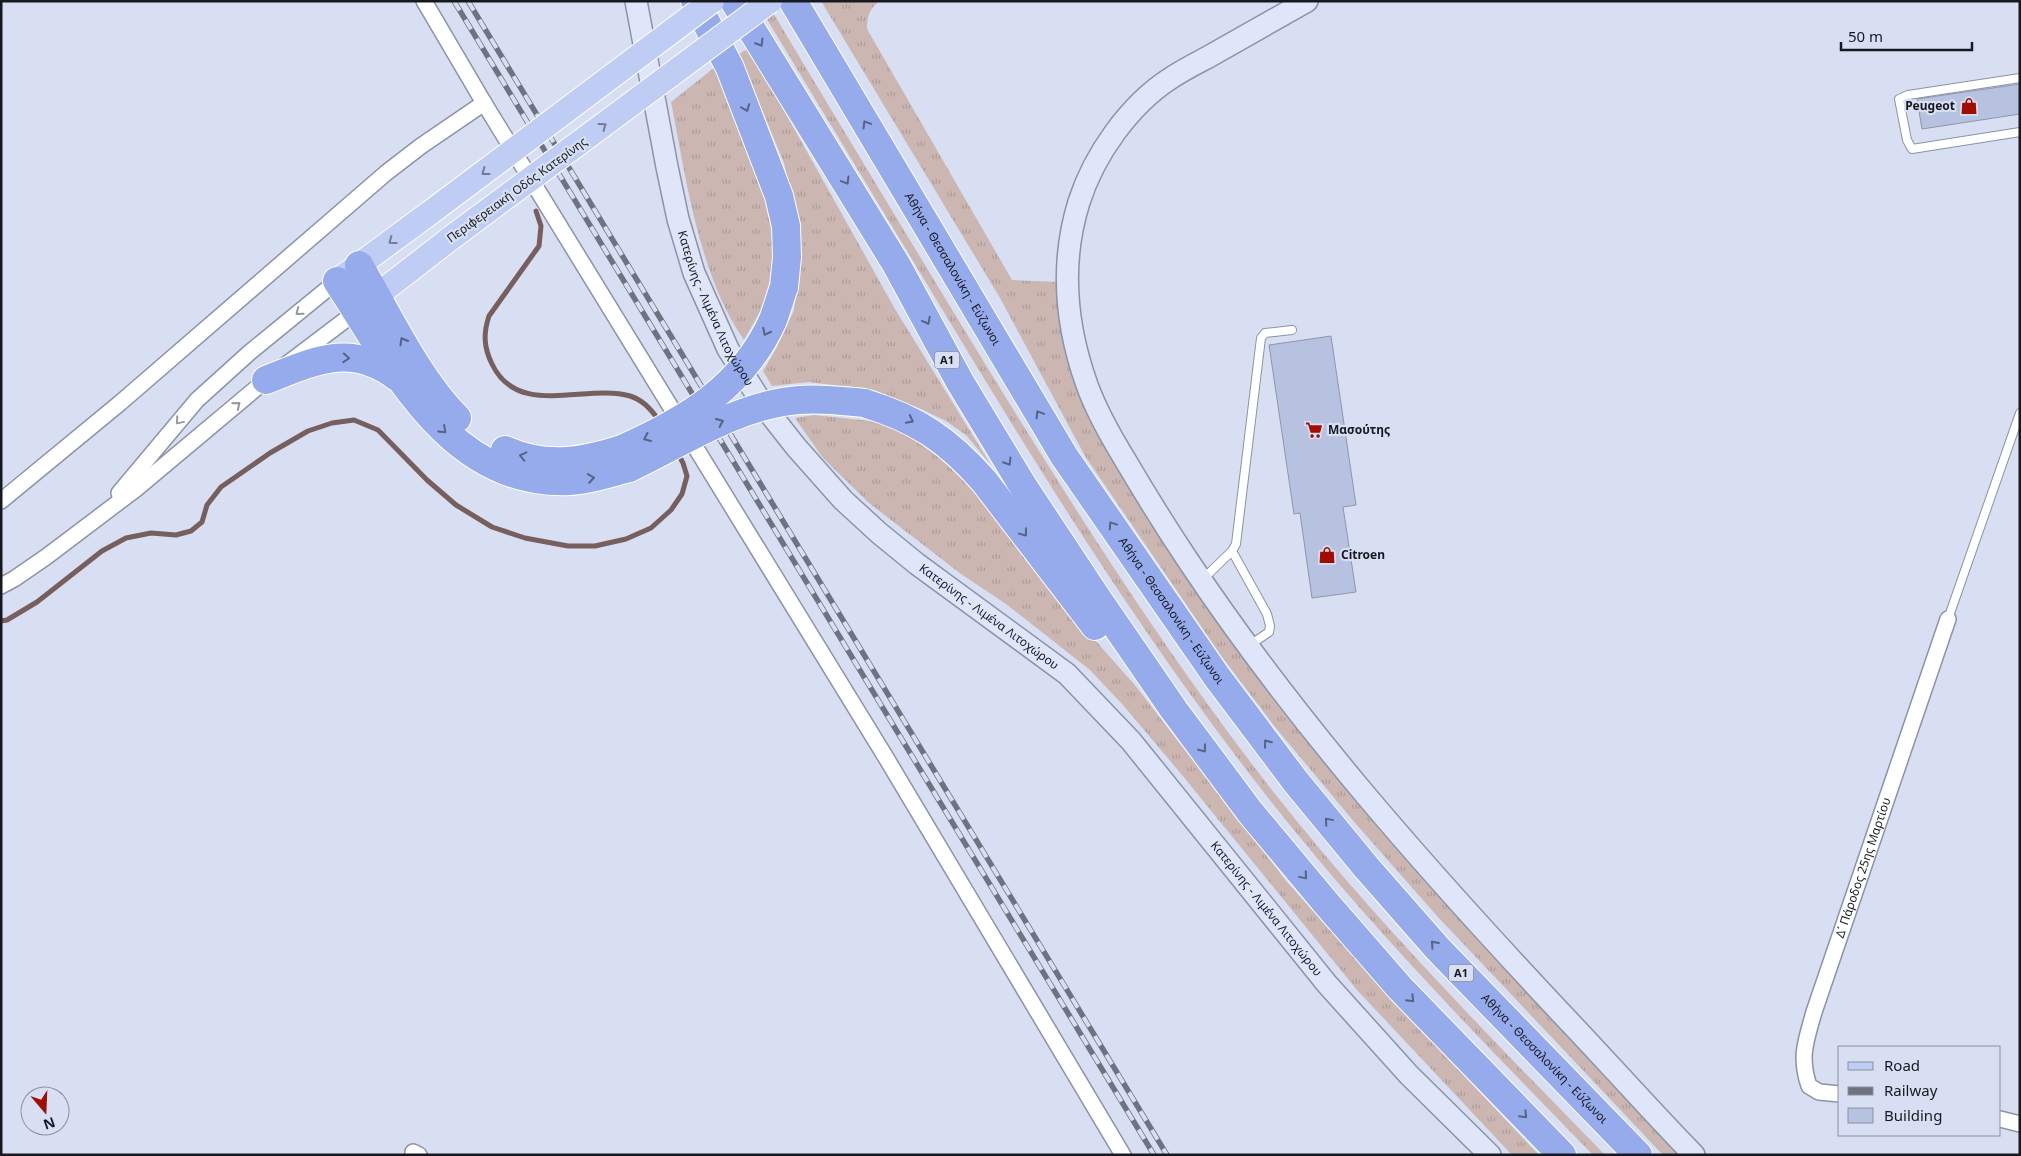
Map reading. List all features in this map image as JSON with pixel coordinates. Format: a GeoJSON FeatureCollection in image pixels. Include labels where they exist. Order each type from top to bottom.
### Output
{"type":"FeatureCollection","features":[{"type":"Feature","properties":{"kind":"highway"},"geometry":{"type":"LineString","coordinates":[[266,380],[316,361],[337,357],[363,359],[382,366],[398,377],[433,421],[455,441],[482,461],[514,475],[542,480],[570,481],[600,476],[705,405],[747,364],[762,341],[773,319],[784,287],[787,257],[786,226],[779,196],[730,68],[694,1]]}},
{"type":"Feature","properties":{"kind":"highway","name":"Α1"},"geometry":{"type":"LineString","coordinates":[[734,1],[896,264],[960,382],[1023,486],[1096,598],[1174,710],[1250,812],[1400,988],[1562,1155]]}},
{"type":"Feature","properties":{"kind":"highway","name":"Αθήνα - Θεσσαλονίκη - Εύζωνοι"},"geometry":{"type":"LineString","coordinates":[[798,8],[1064,456],[1217,676],[1296,782],[1412,919],[1511,1025],[1638,1155]]}},
{"type":"Feature","properties":{"kind":"highway"},"geometry":{"type":"LineString","coordinates":[[359,265],[367,303],[412,393]]}},
{"type":"Feature","properties":{"kind":"highway"},"geometry":{"type":"LineString","coordinates":[[337,281],[367,303],[414,361],[446,408],[466,428],[489,444],[519,456],[570,462],[595,458],[626,458],[731,416],[767,405],[799,400],[864,403],[909,419],[934,434],[964,459],[984,481],[1129,668],[1174,710]]}},
{"type":"Feature","properties":{"kind":"main road"},"geometry":{"type":"LineString","coordinates":[[337,281],[712,1]]}},
{"type":"Feature","properties":{"kind":"main road","name":"Περιφερειακή Οδός Κατερίνης"},"geometry":{"type":"LineString","coordinates":[[367,303],[451,238],[770,1]]}},
{"type":"Feature","properties":{"kind":"street"},"geometry":{"type":"LineString","coordinates":[[424,1],[880,747],[1123,1155]]}},
{"type":"Feature","properties":{"kind":"street","name":"Κατερίνης - Λιμένα Λιτοχώρου"},"geometry":{"type":"LineString","coordinates":[[636,1],[668,176],[694,273],[728,349],[763,405],[796,447],[843,500],[879,533],[917,564],[1067,674],[1131,741],[1327,984],[1410,1076],[1490,1155]]}},
{"type":"Feature","properties":{"kind":"street"},"geometry":{"type":"LineString","coordinates":[[1307,1],[1169,79],[1133,110],[1109,142],[1091,174],[1079,201],[1068,262],[1067,294],[1070,318],[1078,358],[1088,390],[1109,433],[1202,580],[1287,698],[1476,923],[1643,1103],[1694,1155]]}},
{"type":"Feature","properties":{"kind":"street"},"geometry":{"type":"LineString","coordinates":[[1,501],[89,429],[386,172],[484,102]]}},
{"type":"Feature","properties":{"kind":"street"},"geometry":{"type":"LineString","coordinates":[[1,586],[14,580],[38,563],[89,522],[130,481],[197,400],[249,352],[337,281]]}},
{"type":"Feature","properties":{"kind":"street","name":"Περιφερειακή Οδός Κατερίνης"},"geometry":{"type":"LineString","coordinates":[[89,522],[161,468],[266,380],[367,303]]}},
{"type":"Feature","properties":{"kind":"street","name":"Δ΄ Πάροδος 25ης Μαρτίου"},"geometry":{"type":"LineString","coordinates":[[1838,1094],[1819,1092],[1809,1086],[1804,1071],[1803,1051],[1814,1012],[1948,619]]}},
{"type":"Feature","properties":{"kind":"street"},"geometry":{"type":"LineString","coordinates":[[2001,1119],[2020,1124]]}},
{"type":"Feature","properties":{"kind":"lane"},"geometry":{"type":"LineString","coordinates":[[2020,78],[1908,95],[1899,99],[1906,140],[1912,149],[2020,132]]}},
{"type":"Feature","properties":{"kind":"lane"},"geometry":{"type":"LineString","coordinates":[[1202,580],[1232,551],[1236,544],[1261,338],[1265,333],[1292,330]]}},
{"type":"Feature","properties":{"kind":"lane"},"geometry":{"type":"LineString","coordinates":[[1948,619],[2020,413]]}},
{"type":"Feature","properties":{"kind":"lane"},"geometry":{"type":"LineString","coordinates":[[1232,551],[1267,614],[1270,626],[1268,632],[1248,646]]}},
{"type":"Feature","properties":{"kind":"green space"},"geometry":{"type":"Polygon","coordinates":[[[756,1],[766,1],[1064,491],[1145,615],[1230,735],[1275,794],[1394,934],[1605,1155],[1593,1155],[1385,937],[1307,846],[1224,740],[1139,620],[1058,497],[980,372],[756,1]]]}},
{"type":"Feature","properties":{"kind":"green space"},"geometry":{"type":"Polygon","coordinates":[[[821,1],[879,1],[869,14],[867,29],[1012,280],[1059,282],[1082,398],[1425,878],[1610,1083],[1683,1155],[1663,1155],[1437,916],[1356,824],[1275,727],[1222,657],[1085,456],[1000,298],[821,1]]]}},
{"type":"Feature","properties":{"kind":"green space"},"geometry":{"type":"Polygon","coordinates":[[[749,48],[895,309],[991,465],[966,435],[946,421],[921,409],[874,390],[809,382],[772,386],[763,371],[777,347],[794,310],[798,266],[797,223],[784,163],[739,54],[749,48]]]}},
{"type":"Feature","properties":{"kind":"green space"},"geometry":{"type":"Polygon","coordinates":[[[720,63],[778,234],[776,267],[761,310],[744,340],[729,315],[705,257],[696,226],[671,102],[720,63]]]}},
{"type":"Feature","properties":{"kind":"green space"},"geometry":{"type":"Polygon","coordinates":[[[814,415],[880,422],[922,439],[965,473],[1062,603],[1134,684],[1287,882],[1401,1009],[1539,1155],[1512,1155],[1357,990],[1182,775],[1123,705],[1090,670],[1006,604],[961,574],[869,503],[823,458],[795,418],[814,415]]]}},
{"type":"Feature","properties":{"kind":"building","name":"Peugeot"},"geometry":{"type":"Polygon","coordinates":[[[2020,84],[2020,114],[1922,129],[1917,99],[2020,84]]]}},
{"type":"Feature","properties":{"kind":"building"},"geometry":{"type":"Polygon","coordinates":[[[1331,336],[1356,505],[1343,507],[1356,592],[1312,598],[1300,513],[1294,514],[1269,345],[1331,336]]]}},
{"type":"Feature","properties":{"kind":"waterway"},"geometry":{"type":"LineString","coordinates":[[536,211],[541,226],[539,246],[489,316],[485,341],[492,364],[504,381],[518,390],[536,395],[613,393],[630,396],[647,406],[659,421]]}},
{"type":"Feature","properties":{"kind":"waterway"},"geometry":{"type":"LineString","coordinates":[[1,621],[7,620],[37,602],[102,551],[126,538],[151,533],[176,535],[191,531],[202,522],[207,505],[221,487],[270,453],[308,431],[332,423],[354,420],[378,430],[427,480],[456,505],[492,527],[525,538],[568,546],[595,546],[626,539],[651,528],[671,510],[682,494],[687,476],[677,452]]}},
{"type":"Feature","properties":{"kind":"railway"},"geometry":{"type":"LineString","coordinates":[[454,1],[1154,1155]]}},
{"type":"Feature","properties":{"kind":"railway"},"geometry":{"type":"LineString","coordinates":[[468,1],[1167,1155]]}},
{"type":"Feature","properties":{"kind":"place","name":"Peugeot"},"geometry":{"type":"Point","coordinates":[1969,106]}},
{"type":"Feature","properties":{"kind":"place","name":"Μασούτης"},"geometry":{"type":"Point","coordinates":[1314,430]}},
{"type":"Feature","properties":{"kind":"place","name":"Citroen"},"geometry":{"type":"Point","coordinates":[1327,555]}}]}
